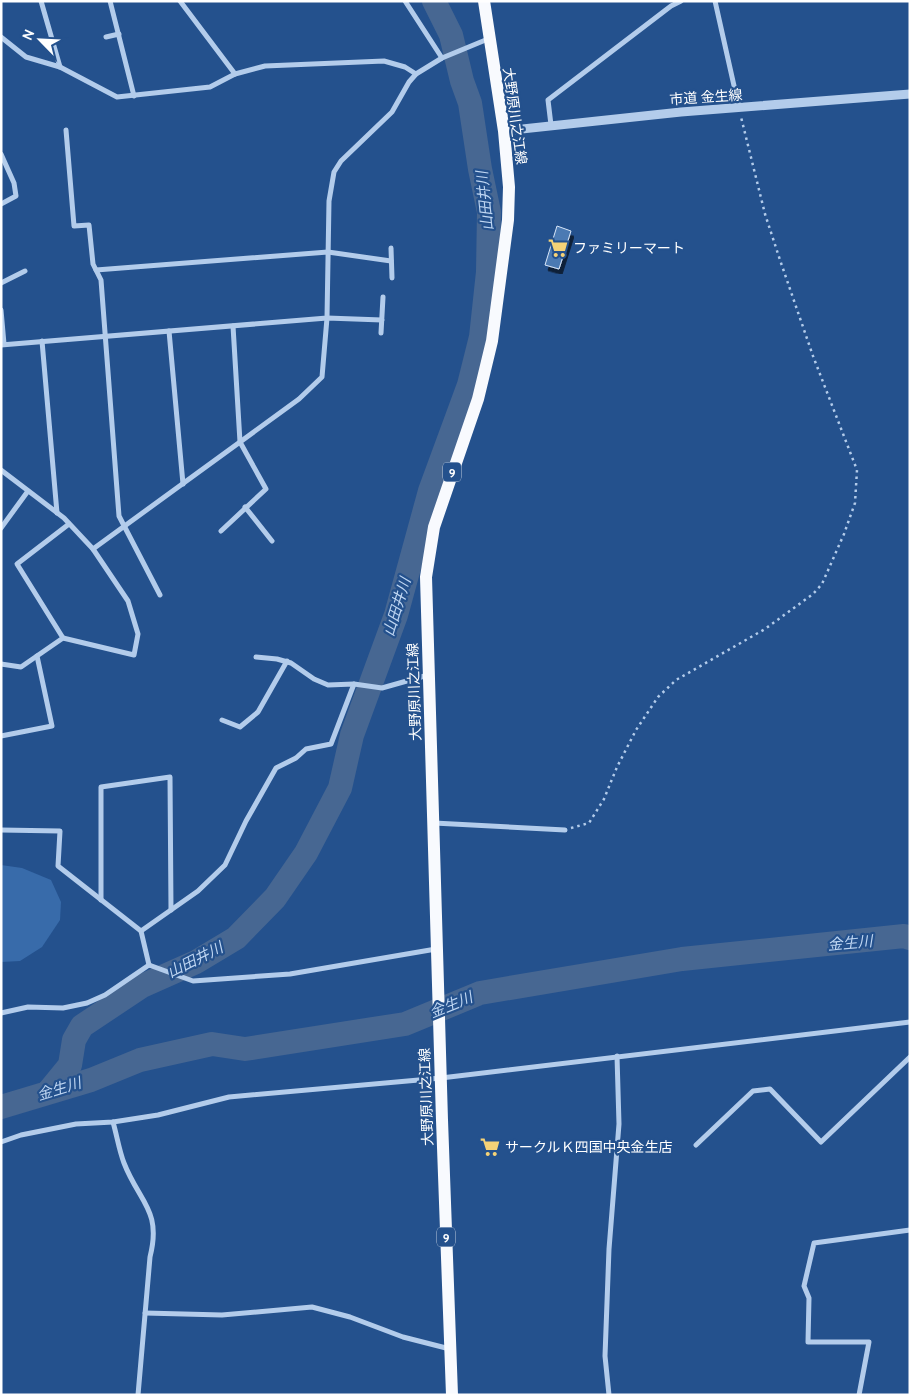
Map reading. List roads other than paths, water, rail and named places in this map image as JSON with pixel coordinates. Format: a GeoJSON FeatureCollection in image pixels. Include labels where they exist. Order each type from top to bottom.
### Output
{"type":"FeatureCollection","features":[{"type":"Feature","properties":{"kind":"main road","name":"大野原川之江線"},"geometry":{"type":"LineString","coordinates":[[452,1395],[426,578],[429,552],[440,505],[478,399],[492,341],[508,220],[509,187],[504,131],[484,1]]}},
{"type":"Feature","properties":{"kind":"street"},"geometry":{"type":"LineString","coordinates":[[41,1],[60,67]]}},
{"type":"Feature","properties":{"kind":"street"},"geometry":{"type":"LineString","coordinates":[[110,1],[134,96]]}},
{"type":"Feature","properties":{"kind":"street"},"geometry":{"type":"LineString","coordinates":[[180,1],[235,74]]}},
{"type":"Feature","properties":{"kind":"street"},"geometry":{"type":"LineString","coordinates":[[405,1],[442,58]]}},
{"type":"Feature","properties":{"kind":"street"},"geometry":{"type":"LineString","coordinates":[[551,125],[548,100],[671,6],[681,1]]}},
{"type":"Feature","properties":{"kind":"street"},"geometry":{"type":"LineString","coordinates":[[715,1],[739,108]]}},
{"type":"Feature","properties":{"kind":"street"},"geometry":{"type":"LineString","coordinates":[[106,37],[119,34]]}},
{"type":"Feature","properties":{"kind":"street"},"geometry":{"type":"LineString","coordinates":[[1,37],[26,58],[60,67],[117,97],[210,87],[235,74],[265,66],[384,61],[405,67],[416,74]]}},
{"type":"Feature","properties":{"kind":"street"},"geometry":{"type":"LineString","coordinates":[[93,549],[299,400],[322,377],[327,318],[329,201],[334,172],[341,161],[392,112],[409,82],[416,74],[442,58],[489,39]]}},
{"type":"Feature","properties":{"kind":"street","name":"市道 金生線"},"geometry":{"type":"LineString","coordinates":[[504,131],[681,112],[910,94]]}},
{"type":"Feature","properties":{"kind":"street"},"geometry":{"type":"LineString","coordinates":[[66,130],[74,226],[89,225],[93,264],[101,280],[119,516],[160,595]]}},
{"type":"Feature","properties":{"kind":"street"},"geometry":{"type":"LineString","coordinates":[[1,154],[14,183],[16,196],[1,204]]}},
{"type":"Feature","properties":{"kind":"street"},"geometry":{"type":"LineString","coordinates":[[391,248],[392,278]]}},
{"type":"Feature","properties":{"kind":"street"},"geometry":{"type":"LineString","coordinates":[[96,270],[328,252],[391,261]]}},
{"type":"Feature","properties":{"kind":"street"},"geometry":{"type":"LineString","coordinates":[[1,283],[25,271]]}},
{"type":"Feature","properties":{"kind":"street"},"geometry":{"type":"LineString","coordinates":[[381,333],[383,297]]}},
{"type":"Feature","properties":{"kind":"street"},"geometry":{"type":"LineString","coordinates":[[1,310],[2,345],[327,318],[382,320]]}},
{"type":"Feature","properties":{"kind":"street"},"geometry":{"type":"LineString","coordinates":[[221,531],[266,489],[240,442],[233,326]]}},
{"type":"Feature","properties":{"kind":"street"},"geometry":{"type":"LineString","coordinates":[[169,331],[183,484]]}},
{"type":"Feature","properties":{"kind":"street"},"geometry":{"type":"LineString","coordinates":[[42,341],[57,513]]}},
{"type":"Feature","properties":{"kind":"street"},"geometry":{"type":"LineString","coordinates":[[1,470],[57,513],[69,524],[93,549],[128,601],[138,634],[134,656],[64,638],[17,564],[69,524]]}},
{"type":"Feature","properties":{"kind":"street"},"geometry":{"type":"LineString","coordinates":[[1,528],[28,491]]}},
{"type":"Feature","properties":{"kind":"street"},"geometry":{"type":"LineString","coordinates":[[245,507],[272,541]]}},
{"type":"Feature","properties":{"kind":"street"},"geometry":{"type":"LineString","coordinates":[[1,664],[21,667],[64,638]]}},
{"type":"Feature","properties":{"kind":"street"},"geometry":{"type":"LineString","coordinates":[[1,736],[52,726],[37,656]]}},
{"type":"Feature","properties":{"kind":"street"},"geometry":{"type":"LineString","coordinates":[[256,656],[287,662],[314,679],[328,685],[354,684],[382,688],[429,675]]}},
{"type":"Feature","properties":{"kind":"street"},"geometry":{"type":"LineString","coordinates":[[222,720],[240,727],[258,712],[287,662]]}},
{"type":"Feature","properties":{"kind":"street"},"geometry":{"type":"LineString","coordinates":[[141,931],[198,891],[225,865],[246,821],[276,768],[296,758],[306,750],[331,744],[354,684]]}},
{"type":"Feature","properties":{"kind":"street"},"geometry":{"type":"LineString","coordinates":[[101,900],[101,787],[170,777],[171,910]]}},
{"type":"Feature","properties":{"kind":"street"},"geometry":{"type":"LineString","coordinates":[[434,823],[564,830]]}},
{"type":"Feature","properties":{"kind":"street"},"geometry":{"type":"LineString","coordinates":[[1,830],[60,832],[58,866],[141,931],[149,965]]}},
{"type":"Feature","properties":{"kind":"street"},"geometry":{"type":"LineString","coordinates":[[149,965],[193,981],[290,974],[438,948]]}},
{"type":"Feature","properties":{"kind":"street"},"geometry":{"type":"LineString","coordinates":[[1,1013],[28,1007],[63,1008],[87,1003],[105,995],[149,965]]}},
{"type":"Feature","properties":{"kind":"street"},"geometry":{"type":"LineString","coordinates":[[1,1142],[21,1135],[76,1124],[113,1122],[158,1115],[229,1097],[441,1078],[910,1022]]}},
{"type":"Feature","properties":{"kind":"street"},"geometry":{"type":"LineString","coordinates":[[610,1395],[605,1356],[609,1249],[620,1124],[617,1056]]}},
{"type":"Feature","properties":{"kind":"street"},"geometry":{"type":"LineString","coordinates":[[696,1145],[753,1091],[770,1089],[821,1142],[910,1057]]}},
{"type":"Feature","properties":{"kind":"street"},"geometry":{"type":"LineString","coordinates":[[113,1122],[125,1164],[153,1216],[155,1240],[150,1257],[138,1395]]}},
{"type":"Feature","properties":{"kind":"street"},"geometry":{"type":"LineString","coordinates":[[860,1395],[869,1342],[808,1342],[809,1298],[804,1286],[814,1243],[910,1230]]}},
{"type":"Feature","properties":{"kind":"street"},"geometry":{"type":"LineString","coordinates":[[145,1313],[222,1315],[312,1307],[350,1317],[403,1337],[450,1348]]}},
{"type":"Feature","properties":{"kind":"waterway","name":"山田井川"},"geometry":{"type":"LineString","coordinates":[[48,1092],[70,1065],[74,1040],[82,1026],[142,986],[196,962],[236,938],[275,898],[306,853],[340,788],[352,735],[396,615],[430,491],[469,385],[481,337],[488,272],[489,212],[470,103],[462,81],[451,35],[434,1]]}},
{"type":"Feature","properties":{"kind":"waterway","name":"金生川"},"geometry":{"type":"LineString","coordinates":[[1,1107],[91,1080],[140,1060],[212,1044],[245,1049],[405,1024],[480,993],[682,959],[904,936],[910,938]]}},
{"type":"Feature","properties":{"kind":"place","name":"ファミリーマート"},"geometry":{"type":"Point","coordinates":[558,248]}},
{"type":"Feature","properties":{"kind":"place","name":"サークルＫ四国中央金生店"},"geometry":{"type":"Point","coordinates":[490,1147]}}]}
